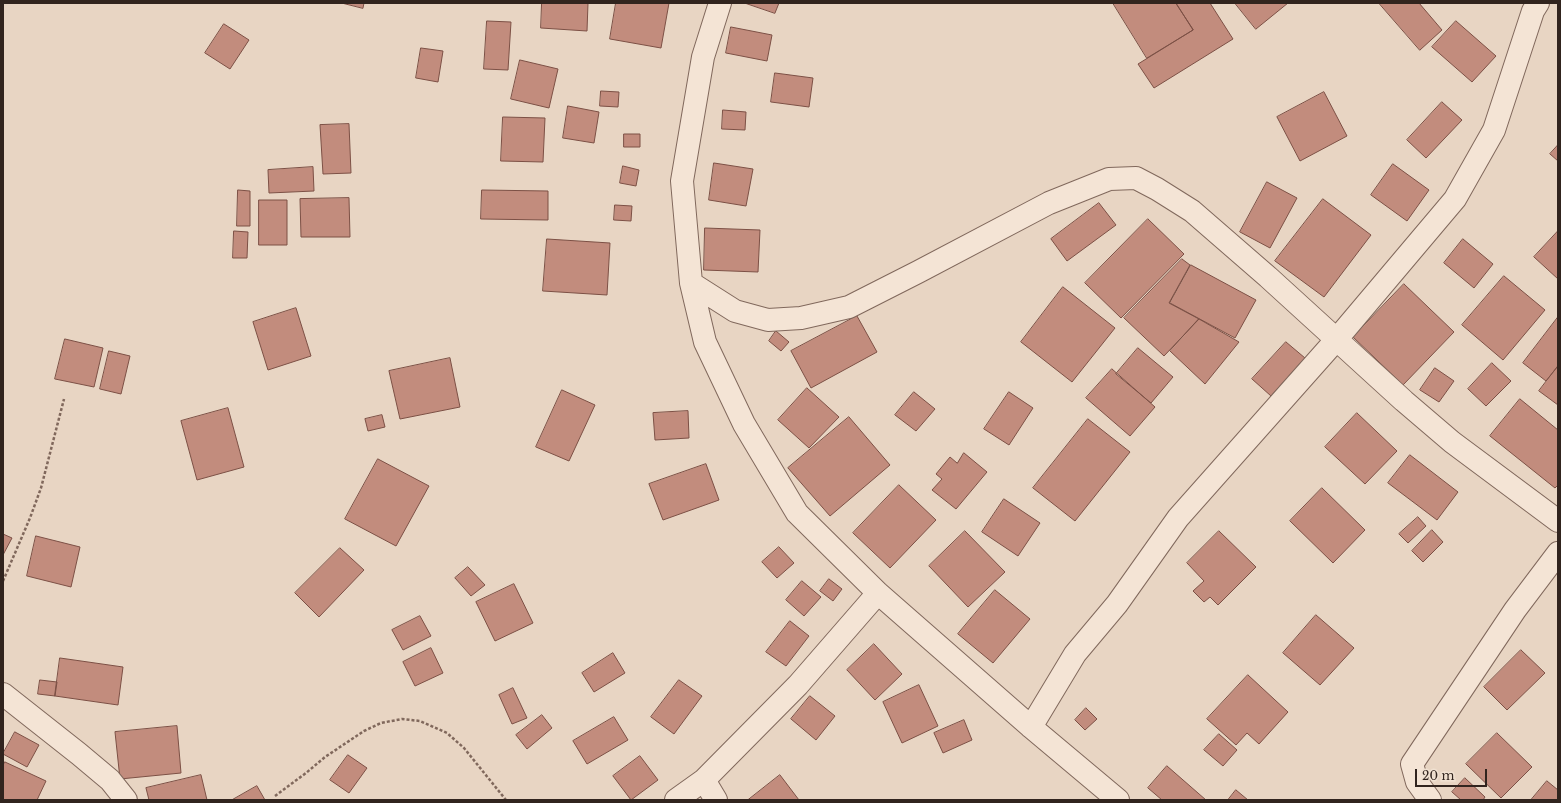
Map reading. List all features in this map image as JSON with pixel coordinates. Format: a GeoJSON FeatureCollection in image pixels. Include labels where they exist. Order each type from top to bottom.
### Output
{"type":"FeatureCollection","features":[{"type":"Feature","properties":{"kind":"street"},"geometry":{"type":"LineString","coordinates":[[720,3],[703,57],[682,181],[691,283],[705,342],[744,424],[797,513],[878,593],[1031,727],[1118,800]]}},
{"type":"Feature","properties":{"kind":"street"},"geometry":{"type":"LineString","coordinates":[[1031,727],[1075,654],[1117,604],[1178,518],[1336,340],[1455,199],[1494,130],[1533,12],[1538,3]]}},
{"type":"Feature","properties":{"kind":"street"},"geometry":{"type":"LineString","coordinates":[[691,283],[735,311],[768,320],[801,318],[849,307],[1049,203],[1109,179],[1136,178],[1192,211],[1268,277],[1404,401],[1452,442],[1558,521]]}},
{"type":"Feature","properties":{"kind":"street"},"geometry":{"type":"LineString","coordinates":[[1430,800],[1417,782],[1412,764],[1515,610],[1558,553]]}},
{"type":"Feature","properties":{"kind":"street"},"geometry":{"type":"LineString","coordinates":[[676,800],[704,780],[798,686],[878,593]]}},
{"type":"Feature","properties":{"kind":"street"},"geometry":{"type":"LineString","coordinates":[[3,694],[110,780],[126,800]]}},
{"type":"Feature","properties":{"kind":"street"},"geometry":{"type":"LineString","coordinates":[[704,780],[716,800]]}},
{"type":"Feature","properties":{"kind":"path"},"geometry":{"type":"LineString","coordinates":[[3,581],[42,488],[64,399]]}},
{"type":"Feature","properties":{"kind":"path"},"geometry":{"type":"LineString","coordinates":[[275,796],[306,773],[324,757],[364,731],[381,723],[402,719],[420,721],[447,733],[464,748],[506,800]]}},
{"type":"Feature","properties":{"kind":"building"},"geometry":{"type":"Polygon","coordinates":[[[342,3],[364,3],[363,8],[342,3]]]}},
{"type":"Feature","properties":{"kind":"building"},"geometry":{"type":"Polygon","coordinates":[[[542,3],[588,3],[587,31],[541,28],[542,3]]]}},
{"type":"Feature","properties":{"kind":"building"},"geometry":{"type":"Polygon","coordinates":[[[616,3],[669,3],[661,48],[610,39],[616,3]]]}},
{"type":"Feature","properties":{"kind":"building"},"geometry":{"type":"Polygon","coordinates":[[[745,3],[779,3],[775,13],[745,3]]]}},
{"type":"Feature","properties":{"kind":"building"},"geometry":{"type":"Polygon","coordinates":[[[1113,3],[1176,3],[1193,30],[1147,58],[1113,3]]]}},
{"type":"Feature","properties":{"kind":"building"},"geometry":{"type":"Polygon","coordinates":[[[1176,3],[1210,3],[1233,39],[1154,88],[1138,64],[1193,30],[1176,3]]]}},
{"type":"Feature","properties":{"kind":"building"},"geometry":{"type":"Polygon","coordinates":[[[1235,3],[1288,3],[1256,29],[1235,3]]]}},
{"type":"Feature","properties":{"kind":"building"},"geometry":{"type":"Polygon","coordinates":[[[1379,3],[1419,3],[1442,30],[1420,50],[1379,3]]]}},
{"type":"Feature","properties":{"kind":"building"},"geometry":{"type":"Polygon","coordinates":[[[487,21],[511,22],[508,70],[484,69],[487,21]]]}},
{"type":"Feature","properties":{"kind":"building"},"geometry":{"type":"Polygon","coordinates":[[[1456,21],[1496,56],[1472,82],[1432,47],[1456,21]]]}},
{"type":"Feature","properties":{"kind":"building"},"geometry":{"type":"Polygon","coordinates":[[[224,24],[249,40],[230,69],[205,53],[224,24]]]}},
{"type":"Feature","properties":{"kind":"building"},"geometry":{"type":"Polygon","coordinates":[[[731,27],[772,35],[767,61],[726,53],[731,27]]]}},
{"type":"Feature","properties":{"kind":"building"},"geometry":{"type":"Polygon","coordinates":[[[421,48],[443,51],[438,82],[416,78],[421,48]]]}},
{"type":"Feature","properties":{"kind":"building"},"geometry":{"type":"Polygon","coordinates":[[[520,60],[558,69],[549,108],[511,99],[520,60]]]}},
{"type":"Feature","properties":{"kind":"building"},"geometry":{"type":"Polygon","coordinates":[[[775,73],[813,78],[809,107],[771,102],[775,73]]]}},
{"type":"Feature","properties":{"kind":"building"},"geometry":{"type":"Polygon","coordinates":[[[601,91],[619,92],[618,107],[600,106],[601,91]]]}},
{"type":"Feature","properties":{"kind":"building"},"geometry":{"type":"Polygon","coordinates":[[[1324,92],[1347,136],[1300,161],[1277,117],[1324,92]]]}},
{"type":"Feature","properties":{"kind":"building"},"geometry":{"type":"Polygon","coordinates":[[[1442,102],[1462,120],[1426,158],[1407,140],[1442,102]]]}},
{"type":"Feature","properties":{"kind":"building"},"geometry":{"type":"Polygon","coordinates":[[[568,106],[599,112],[594,143],[563,138],[568,106]]]}},
{"type":"Feature","properties":{"kind":"building"},"geometry":{"type":"Polygon","coordinates":[[[723,110],[746,112],[745,130],[722,129],[723,110]]]}},
{"type":"Feature","properties":{"kind":"building"},"geometry":{"type":"Polygon","coordinates":[[[503,117],[545,118],[543,162],[501,161],[503,117]]]}},
{"type":"Feature","properties":{"kind":"building"},"geometry":{"type":"Polygon","coordinates":[[[349,124],[351,173],[323,174],[320,125],[349,124]]]}},
{"type":"Feature","properties":{"kind":"building"},"geometry":{"type":"Polygon","coordinates":[[[624,134],[640,134],[640,147],[624,147],[624,134]]]}},
{"type":"Feature","properties":{"kind":"building"},"geometry":{"type":"Polygon","coordinates":[[[1558,145],[1558,161],[1550,154],[1558,145]]]}},
{"type":"Feature","properties":{"kind":"building"},"geometry":{"type":"Polygon","coordinates":[[[714,163],[753,169],[746,206],[709,200],[714,163]]]}},
{"type":"Feature","properties":{"kind":"building"},"geometry":{"type":"Polygon","coordinates":[[[1393,164],[1429,190],[1407,221],[1371,195],[1393,164]]]}},
{"type":"Feature","properties":{"kind":"building"},"geometry":{"type":"Polygon","coordinates":[[[623,166],[639,170],[636,186],[620,183],[623,166]]]}},
{"type":"Feature","properties":{"kind":"building"},"geometry":{"type":"Polygon","coordinates":[[[313,167],[314,191],[269,193],[268,170],[313,167]]]}},
{"type":"Feature","properties":{"kind":"building"},"geometry":{"type":"Polygon","coordinates":[[[1267,182],[1297,198],[1270,248],[1240,232],[1267,182]]]}},
{"type":"Feature","properties":{"kind":"building"},"geometry":{"type":"Polygon","coordinates":[[[238,190],[250,191],[250,226],[237,226],[238,190]]]}},
{"type":"Feature","properties":{"kind":"building"},"geometry":{"type":"Polygon","coordinates":[[[482,190],[548,191],[548,220],[481,219],[482,190]]]}},
{"type":"Feature","properties":{"kind":"building"},"geometry":{"type":"Polygon","coordinates":[[[349,198],[350,237],[301,237],[300,199],[349,198]]]}},
{"type":"Feature","properties":{"kind":"building"},"geometry":{"type":"Polygon","coordinates":[[[1323,199],[1371,235],[1324,297],[1275,261],[1323,199]]]}},
{"type":"Feature","properties":{"kind":"building"},"geometry":{"type":"Polygon","coordinates":[[[259,200],[287,200],[287,245],[259,245],[259,200]]]}},
{"type":"Feature","properties":{"kind":"building"},"geometry":{"type":"Polygon","coordinates":[[[1099,203],[1116,225],[1067,261],[1051,239],[1099,203]]]}},
{"type":"Feature","properties":{"kind":"building"},"geometry":{"type":"Polygon","coordinates":[[[615,205],[632,206],[631,221],[614,220],[615,205]]]}},
{"type":"Feature","properties":{"kind":"building"},"geometry":{"type":"Polygon","coordinates":[[[1148,219],[1184,254],[1121,318],[1085,283],[1148,219]]]}},
{"type":"Feature","properties":{"kind":"building"},"geometry":{"type":"Polygon","coordinates":[[[705,228],[760,230],[758,272],[704,270],[705,228]]]}},
{"type":"Feature","properties":{"kind":"building"},"geometry":{"type":"Polygon","coordinates":[[[234,231],[248,232],[247,258],[233,258],[234,231]]]}},
{"type":"Feature","properties":{"kind":"building"},"geometry":{"type":"Polygon","coordinates":[[[1558,231],[1558,279],[1534,257],[1558,231]]]}},
{"type":"Feature","properties":{"kind":"building"},"geometry":{"type":"Polygon","coordinates":[[[547,239],[610,243],[607,295],[543,291],[547,239]]]}},
{"type":"Feature","properties":{"kind":"building"},"geometry":{"type":"Polygon","coordinates":[[[1463,239],[1493,264],[1474,288],[1444,263],[1463,239]]]}},
{"type":"Feature","properties":{"kind":"building"},"geometry":{"type":"Polygon","coordinates":[[[1182,259],[1190,265],[1169,303],[1199,319],[1164,356],[1124,318],[1182,259]]]}},
{"type":"Feature","properties":{"kind":"building"},"geometry":{"type":"Polygon","coordinates":[[[1191,265],[1256,300],[1235,338],[1170,303],[1191,265]]]}},
{"type":"Feature","properties":{"kind":"building"},"geometry":{"type":"Polygon","coordinates":[[[1504,276],[1545,310],[1503,360],[1462,325],[1504,276]]]}},
{"type":"Feature","properties":{"kind":"building"},"geometry":{"type":"Polygon","coordinates":[[[1404,284],[1454,332],[1403,385],[1353,337],[1404,284]]]}},
{"type":"Feature","properties":{"kind":"building"},"geometry":{"type":"Polygon","coordinates":[[[1063,287],[1115,328],[1072,382],[1021,342],[1063,287]]]}},
{"type":"Feature","properties":{"kind":"building"},"geometry":{"type":"Polygon","coordinates":[[[296,308],[311,356],[268,370],[253,322],[296,308]]]}},
{"type":"Feature","properties":{"kind":"building"},"geometry":{"type":"Polygon","coordinates":[[[857,316],[877,352],[811,388],[791,351],[857,316]]]}},
{"type":"Feature","properties":{"kind":"building"},"geometry":{"type":"Polygon","coordinates":[[[1558,317],[1558,366],[1546,381],[1523,363],[1558,317]]]}},
{"type":"Feature","properties":{"kind":"building"},"geometry":{"type":"Polygon","coordinates":[[[1199,319],[1239,342],[1205,384],[1170,351],[1199,319]]]}},
{"type":"Feature","properties":{"kind":"building"},"geometry":{"type":"Polygon","coordinates":[[[776,331],[789,342],[781,351],[769,341],[776,331]]]}},
{"type":"Feature","properties":{"kind":"building"},"geometry":{"type":"Polygon","coordinates":[[[65,339],[103,348],[94,387],[55,379],[65,339]]]}},
{"type":"Feature","properties":{"kind":"building"},"geometry":{"type":"Polygon","coordinates":[[[1286,342],[1305,358],[1271,396],[1252,379],[1286,342]]]}},
{"type":"Feature","properties":{"kind":"building"},"geometry":{"type":"Polygon","coordinates":[[[1138,348],[1173,377],[1151,403],[1116,374],[1138,348]]]}},
{"type":"Feature","properties":{"kind":"building"},"geometry":{"type":"Polygon","coordinates":[[[109,351],[130,356],[121,394],[100,389],[109,351]]]}},
{"type":"Feature","properties":{"kind":"building"},"geometry":{"type":"Polygon","coordinates":[[[450,358],[460,407],[400,419],[389,371],[450,358]]]}},
{"type":"Feature","properties":{"kind":"building"},"geometry":{"type":"Polygon","coordinates":[[[1492,363],[1511,381],[1486,406],[1468,389],[1492,363]]]}},
{"type":"Feature","properties":{"kind":"building"},"geometry":{"type":"Polygon","coordinates":[[[1558,366],[1558,405],[1539,391],[1558,366]]]}},
{"type":"Feature","properties":{"kind":"building"},"geometry":{"type":"Polygon","coordinates":[[[1435,368],[1454,381],[1439,402],[1420,390],[1435,368]]]}},
{"type":"Feature","properties":{"kind":"building"},"geometry":{"type":"Polygon","coordinates":[[[1112,369],[1155,407],[1130,436],[1086,398],[1112,369]]]}},
{"type":"Feature","properties":{"kind":"building"},"geometry":{"type":"Polygon","coordinates":[[[807,388],[839,417],[809,448],[778,420],[807,388]]]}},
{"type":"Feature","properties":{"kind":"building"},"geometry":{"type":"Polygon","coordinates":[[[562,390],[595,405],[569,461],[536,447],[562,390]]]}},
{"type":"Feature","properties":{"kind":"building"},"geometry":{"type":"Polygon","coordinates":[[[914,392],[935,409],[916,431],[895,415],[914,392]]]}},
{"type":"Feature","properties":{"kind":"building"},"geometry":{"type":"Polygon","coordinates":[[[1009,392],[1033,408],[1009,445],[984,429],[1009,392]]]}},
{"type":"Feature","properties":{"kind":"building"},"geometry":{"type":"Polygon","coordinates":[[[1520,399],[1558,430],[1558,485],[1555,488],[1490,436],[1520,399]]]}},
{"type":"Feature","properties":{"kind":"building"},"geometry":{"type":"Polygon","coordinates":[[[228,408],[244,467],[197,480],[181,421],[228,408]]]}},
{"type":"Feature","properties":{"kind":"building"},"geometry":{"type":"Polygon","coordinates":[[[688,411],[689,438],[655,440],[653,413],[688,411]]]}},
{"type":"Feature","properties":{"kind":"building"},"geometry":{"type":"Polygon","coordinates":[[[1357,413],[1397,451],[1365,484],[1325,447],[1357,413]]]}},
{"type":"Feature","properties":{"kind":"building"},"geometry":{"type":"Polygon","coordinates":[[[382,415],[385,427],[368,431],[365,419],[382,415]]]}},
{"type":"Feature","properties":{"kind":"building"},"geometry":{"type":"Polygon","coordinates":[[[849,417],[890,465],[830,516],[788,468],[849,417]]]}},
{"type":"Feature","properties":{"kind":"building"},"geometry":{"type":"Polygon","coordinates":[[[1088,419],[1130,452],[1075,521],[1033,488],[1088,419]]]}},
{"type":"Feature","properties":{"kind":"building"},"geometry":{"type":"Polygon","coordinates":[[[964,453],[987,472],[956,509],[932,490],[942,479],[936,474],[950,457],[957,463],[964,453]]]}},
{"type":"Feature","properties":{"kind":"building"},"geometry":{"type":"Polygon","coordinates":[[[1410,455],[1458,492],[1437,520],[1388,483],[1410,455]]]}},
{"type":"Feature","properties":{"kind":"building"},"geometry":{"type":"Polygon","coordinates":[[[378,459],[429,486],[396,546],[345,519],[378,459]]]}},
{"type":"Feature","properties":{"kind":"building"},"geometry":{"type":"Polygon","coordinates":[[[706,464],[719,500],[663,520],[649,484],[706,464]]]}},
{"type":"Feature","properties":{"kind":"building"},"geometry":{"type":"Polygon","coordinates":[[[899,485],[936,520],[890,568],[853,533],[899,485]]]}},
{"type":"Feature","properties":{"kind":"building"},"geometry":{"type":"Polygon","coordinates":[[[1322,488],[1365,530],[1333,563],[1290,521],[1322,488]]]}},
{"type":"Feature","properties":{"kind":"building"},"geometry":{"type":"Polygon","coordinates":[[[1004,499],[1040,523],[1018,556],[982,532],[1004,499]]]}},
{"type":"Feature","properties":{"kind":"building"},"geometry":{"type":"Polygon","coordinates":[[[1418,517],[1426,526],[1408,543],[1399,534],[1418,517]]]}},
{"type":"Feature","properties":{"kind":"building"},"geometry":{"type":"Polygon","coordinates":[[[1432,530],[1443,542],[1423,562],[1412,551],[1432,530]]]}},
{"type":"Feature","properties":{"kind":"building"},"geometry":{"type":"Polygon","coordinates":[[[965,531],[1005,572],[968,607],[929,566],[965,531]]]}},
{"type":"Feature","properties":{"kind":"building"},"geometry":{"type":"Polygon","coordinates":[[[1219,531],[1256,567],[1218,605],[1210,597],[1204,602],[1193,591],[1204,581],[1187,563],[1219,531]]]}},
{"type":"Feature","properties":{"kind":"building"},"geometry":{"type":"Polygon","coordinates":[[[3,534],[12,538],[3,555],[3,534]]]}},
{"type":"Feature","properties":{"kind":"building"},"geometry":{"type":"Polygon","coordinates":[[[36,536],[80,547],[71,587],[27,576],[36,536]]]}},
{"type":"Feature","properties":{"kind":"building"},"geometry":{"type":"Polygon","coordinates":[[[779,547],[794,563],[777,578],[762,562],[779,547]]]}},
{"type":"Feature","properties":{"kind":"building"},"geometry":{"type":"Polygon","coordinates":[[[340,548],[364,570],[319,617],[295,593],[340,548]]]}},
{"type":"Feature","properties":{"kind":"building"},"geometry":{"type":"Polygon","coordinates":[[[468,567],[485,585],[471,596],[455,578],[468,567]]]}},
{"type":"Feature","properties":{"kind":"building"},"geometry":{"type":"Polygon","coordinates":[[[829,579],[842,589],[833,601],[820,591],[829,579]]]}},
{"type":"Feature","properties":{"kind":"building"},"geometry":{"type":"Polygon","coordinates":[[[802,581],[821,597],[804,616],[786,600],[802,581]]]}},
{"type":"Feature","properties":{"kind":"building"},"geometry":{"type":"Polygon","coordinates":[[[514,584],[533,623],[495,641],[476,602],[514,584]]]}},
{"type":"Feature","properties":{"kind":"building"},"geometry":{"type":"Polygon","coordinates":[[[995,590],[1030,619],[993,663],[958,634],[995,590]]]}},
{"type":"Feature","properties":{"kind":"building"},"geometry":{"type":"Polygon","coordinates":[[[1316,615],[1354,648],[1320,685],[1283,653],[1316,615]]]}},
{"type":"Feature","properties":{"kind":"building"},"geometry":{"type":"Polygon","coordinates":[[[420,616],[431,636],[403,650],[392,630],[420,616]]]}},
{"type":"Feature","properties":{"kind":"building"},"geometry":{"type":"Polygon","coordinates":[[[790,621],[809,636],[786,666],[766,652],[790,621]]]}},
{"type":"Feature","properties":{"kind":"building"},"geometry":{"type":"Polygon","coordinates":[[[874,644],[902,674],[875,700],[847,670],[874,644]]]}},
{"type":"Feature","properties":{"kind":"building"},"geometry":{"type":"Polygon","coordinates":[[[431,648],[443,673],[415,686],[403,662],[431,648]]]}},
{"type":"Feature","properties":{"kind":"building"},"geometry":{"type":"Polygon","coordinates":[[[1521,650],[1545,673],[1507,710],[1484,687],[1521,650]]]}},
{"type":"Feature","properties":{"kind":"building"},"geometry":{"type":"Polygon","coordinates":[[[613,653],[625,673],[594,692],[582,673],[613,653]]]}},
{"type":"Feature","properties":{"kind":"building"},"geometry":{"type":"Polygon","coordinates":[[[60,658],[123,667],[118,705],[55,696],[60,658]]]}},
{"type":"Feature","properties":{"kind":"building"},"geometry":{"type":"Polygon","coordinates":[[[1248,675],[1288,712],[1259,744],[1247,733],[1236,745],[1207,719],[1248,675]]]}},
{"type":"Feature","properties":{"kind":"building"},"geometry":{"type":"Polygon","coordinates":[[[40,680],[57,682],[55,696],[38,694],[40,680]]]}},
{"type":"Feature","properties":{"kind":"building"},"geometry":{"type":"Polygon","coordinates":[[[679,680],[702,696],[674,734],[651,717],[679,680]]]}},
{"type":"Feature","properties":{"kind":"building"},"geometry":{"type":"Polygon","coordinates":[[[919,685],[938,726],[902,743],[883,702],[919,685]]]}},
{"type":"Feature","properties":{"kind":"building"},"geometry":{"type":"Polygon","coordinates":[[[513,688],[527,718],[512,724],[499,695],[513,688]]]}},
{"type":"Feature","properties":{"kind":"building"},"geometry":{"type":"Polygon","coordinates":[[[810,696],[835,716],[816,740],[791,719],[810,696]]]}},
{"type":"Feature","properties":{"kind":"building"},"geometry":{"type":"Polygon","coordinates":[[[1086,708],[1097,719],[1085,730],[1075,720],[1086,708]]]}},
{"type":"Feature","properties":{"kind":"building"},"geometry":{"type":"Polygon","coordinates":[[[542,715],[552,728],[527,749],[516,735],[542,715]]]}},
{"type":"Feature","properties":{"kind":"building"},"geometry":{"type":"Polygon","coordinates":[[[614,717],[628,740],[587,764],[573,741],[614,717]]]}},
{"type":"Feature","properties":{"kind":"building"},"geometry":{"type":"Polygon","coordinates":[[[964,720],[972,740],[943,753],[934,733],[964,720]]]}},
{"type":"Feature","properties":{"kind":"building"},"geometry":{"type":"Polygon","coordinates":[[[177,726],[181,773],[120,779],[115,732],[177,726]]]}},
{"type":"Feature","properties":{"kind":"building"},"geometry":{"type":"Polygon","coordinates":[[[15,732],[39,745],[27,767],[3,754],[15,732]]]}},
{"type":"Feature","properties":{"kind":"building"},"geometry":{"type":"Polygon","coordinates":[[[1497,733],[1532,767],[1501,798],[1466,764],[1497,733]]]}},
{"type":"Feature","properties":{"kind":"building"},"geometry":{"type":"Polygon","coordinates":[[[1219,734],[1237,750],[1223,766],[1204,750],[1219,734]]]}},
{"type":"Feature","properties":{"kind":"building"},"geometry":{"type":"Polygon","coordinates":[[[348,755],[367,768],[349,793],[330,780],[348,755]]]}},
{"type":"Feature","properties":{"kind":"building"},"geometry":{"type":"Polygon","coordinates":[[[640,756],[658,780],[631,800],[613,776],[640,756]]]}},
{"type":"Feature","properties":{"kind":"building"},"geometry":{"type":"Polygon","coordinates":[[[5,762],[46,781],[37,800],[3,800],[3,766],[5,762]]]}},
{"type":"Feature","properties":{"kind":"building"},"geometry":{"type":"Polygon","coordinates":[[[1167,766],[1206,800],[1162,800],[1148,788],[1167,766]]]}},
{"type":"Feature","properties":{"kind":"building"},"geometry":{"type":"Polygon","coordinates":[[[201,775],[207,800],[149,800],[146,788],[201,775]]]}},
{"type":"Feature","properties":{"kind":"building"},"geometry":{"type":"Polygon","coordinates":[[[780,775],[799,800],[748,800],[780,775]]]}},
{"type":"Feature","properties":{"kind":"building"},"geometry":{"type":"Polygon","coordinates":[[[1465,778],[1485,797],[1483,800],[1461,800],[1452,792],[1465,778]]]}},
{"type":"Feature","properties":{"kind":"building"},"geometry":{"type":"Polygon","coordinates":[[[1547,781],[1558,790],[1558,800],[1531,800],[1547,781]]]}},
{"type":"Feature","properties":{"kind":"building"},"geometry":{"type":"Polygon","coordinates":[[[257,786],[265,800],[232,800],[257,786]]]}},
{"type":"Feature","properties":{"kind":"building"},"geometry":{"type":"Polygon","coordinates":[[[1236,790],[1248,800],[1228,800],[1236,790]]]}}]}
